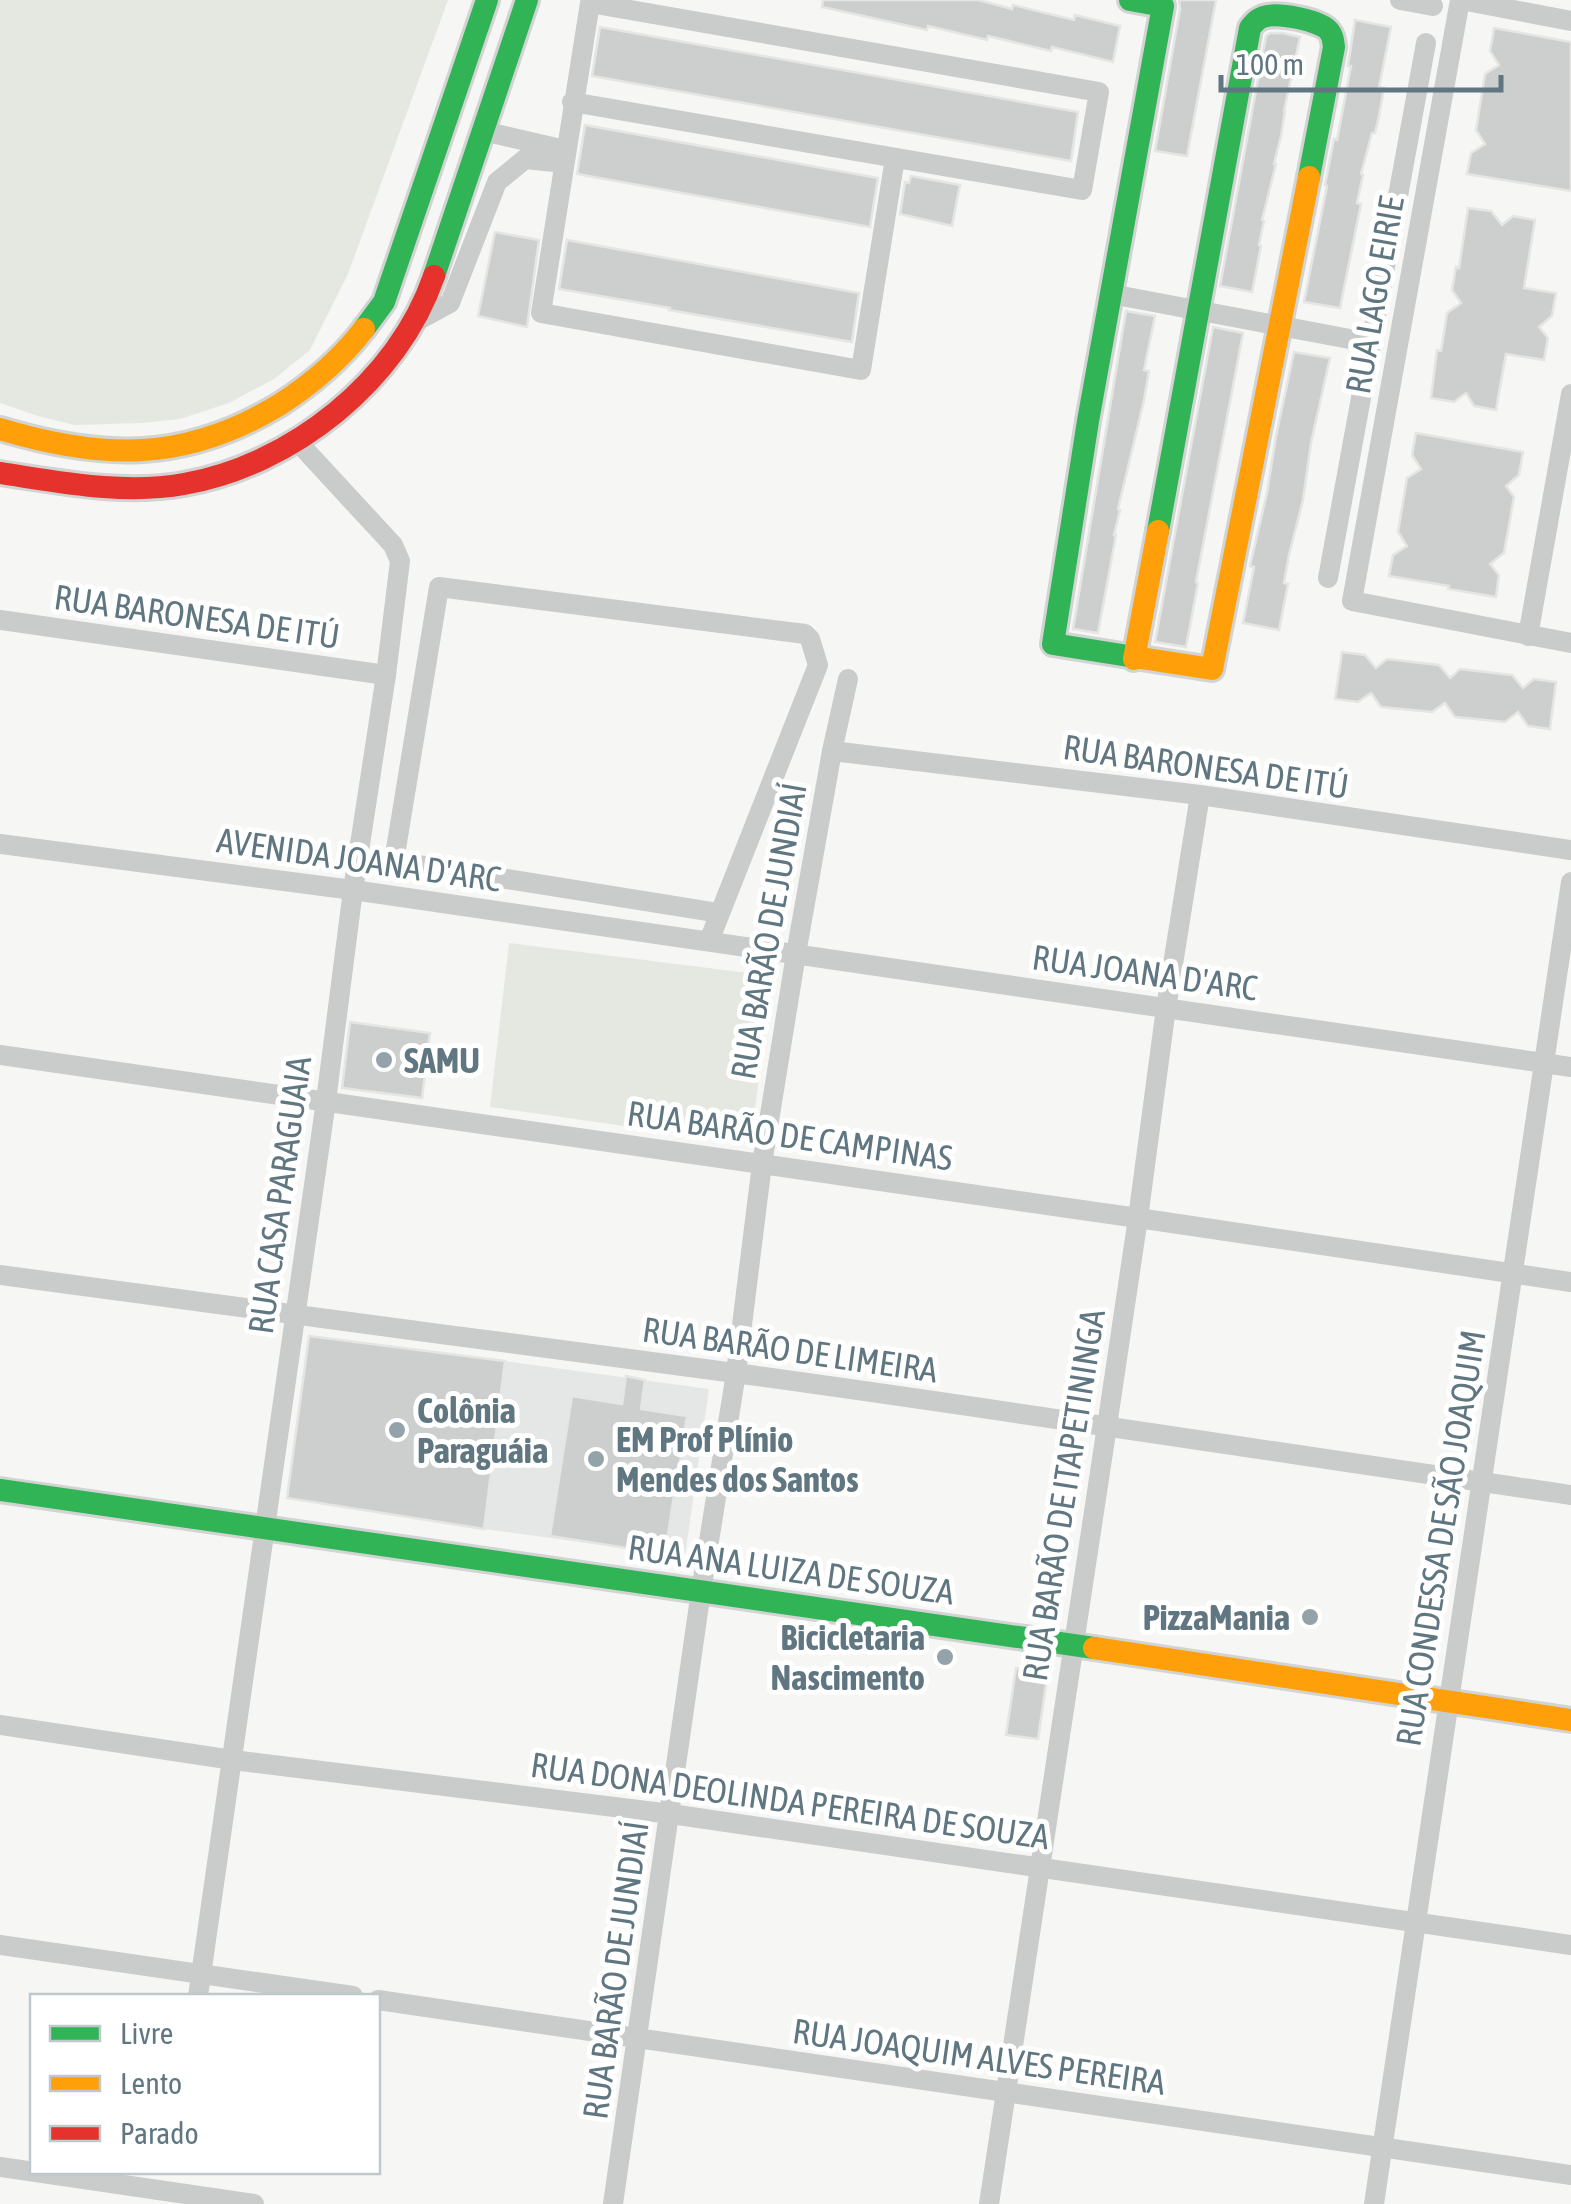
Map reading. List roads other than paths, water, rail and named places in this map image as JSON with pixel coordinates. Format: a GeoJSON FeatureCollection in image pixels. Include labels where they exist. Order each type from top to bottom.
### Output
{"type":"FeatureCollection","features":[{"type":"Feature","properties":{"kind":"street"},"geometry":{"type":"LineString","coordinates":[[0,430],[26,438],[110,450],[186,446],[229,431],[312,384],[362,332],[384,302],[487,0]]}},
{"type":"Feature","properties":{"kind":"street"},"geometry":{"type":"LineString","coordinates":[[0,473],[127,487],[182,484],[263,459],[326,419],[389,358],[415,322],[527,0]]}},
{"type":"Feature","properties":{"kind":"street"},"geometry":{"type":"LineString","coordinates":[[1130,0],[1163,6],[1088,421],[1054,644],[1134,658],[1212,669],[1334,47],[1325,26],[1271,14],[1256,20],[1250,28],[1134,658]]}},
{"type":"Feature","properties":{"kind":"street"},"geometry":{"type":"LineString","coordinates":[[1400,0],[1433,6]]}},
{"type":"Feature","properties":{"kind":"street"},"geometry":{"type":"LineString","coordinates":[[1461,0],[1571,21]]}},
{"type":"Feature","properties":{"kind":"street","name":"RUA LAGO EIRIE"},"geometry":{"type":"LineString","coordinates":[[1461,0],[1352,602],[1528,636]]}},
{"type":"Feature","properties":{"kind":"street"},"geometry":{"type":"LineString","coordinates":[[572,102],[1082,190],[1099,92],[590,3],[572,102],[540,313],[861,370],[895,158]]}},
{"type":"Feature","properties":{"kind":"street"},"geometry":{"type":"LineString","coordinates":[[1328,578],[1426,43]]}},
{"type":"Feature","properties":{"kind":"street"},"geometry":{"type":"LineString","coordinates":[[468,55],[504,68]]}},
{"type":"Feature","properties":{"kind":"street"},"geometry":{"type":"LineString","coordinates":[[483,131],[564,156]]}},
{"type":"Feature","properties":{"kind":"street"},"geometry":{"type":"LineString","coordinates":[[415,322],[450,303],[497,182],[526,159],[564,156]]}},
{"type":"Feature","properties":{"kind":"street"},"geometry":{"type":"LineString","coordinates":[[1111,294],[1372,343]]}},
{"type":"Feature","properties":{"kind":"street"},"geometry":{"type":"LineString","coordinates":[[1569,636],[1528,636],[1571,394]]}},
{"type":"Feature","properties":{"kind":"street","name":"RUA CASA PARAGUAIA"},"geometry":{"type":"LineString","coordinates":[[198,1994],[400,560],[393,545],[296,440]]}},
{"type":"Feature","properties":{"kind":"street"},"geometry":{"type":"LineString","coordinates":[[709,941],[818,665],[810,640],[805,634],[439,587],[394,862],[719,913]]}},
{"type":"Feature","properties":{"kind":"street","name":"RUA BARONESA DE ITÚ"},"geometry":{"type":"LineString","coordinates":[[0,620],[386,675]]}},
{"type":"Feature","properties":{"kind":"street","name":"RUA BARÃO DE JUNDIAÍ"},"geometry":{"type":"LineString","coordinates":[[613,2204],[700,1592],[736,1374],[762,1164],[796,954],[848,679]]}},
{"type":"Feature","properties":{"kind":"street","name":"RUA BARONESA DE ITÚ"},"geometry":{"type":"LineString","coordinates":[[832,751],[1200,796],[1571,850]]}},
{"type":"Feature","properties":{"kind":"street","name":"RUA BARÃO DE ITAPETININGA"},"geometry":{"type":"LineString","coordinates":[[989,2204],[1200,796]]}},
{"type":"Feature","properties":{"kind":"street","name":"AVENIDA JOANA D'ARC"},"geometry":{"type":"LineString","coordinates":[[0,844],[709,941]]}},
{"type":"Feature","properties":{"kind":"street","name":"RUA CONDESSA DE SÃO JOAQUIM"},"geometry":{"type":"LineString","coordinates":[[1374,2204],[1571,882]]}},
{"type":"Feature","properties":{"kind":"street","name":"RUA JOANA D'ARC"},"geometry":{"type":"LineString","coordinates":[[709,941],[1571,1067]]}},
{"type":"Feature","properties":{"kind":"street","name":"RUA BARÃO DE CAMPINAS"},"geometry":{"type":"LineString","coordinates":[[0,1055],[1571,1282]]}},
{"type":"Feature","properties":{"kind":"street","name":"RUA BARÃO DE LIMEIRA"},"geometry":{"type":"LineString","coordinates":[[0,1275],[1107,1426],[1571,1496]]}},
{"type":"Feature","properties":{"kind":"street","name":"RUA ANA LUIZA DE SOUZA"},"geometry":{"type":"LineString","coordinates":[[0,1490],[1571,1720]]}},
{"type":"Feature","properties":{"kind":"street","name":"RUA DONA DEOLINDA PEREIRA DE SOUZA"},"geometry":{"type":"LineString","coordinates":[[0,1725],[233,1760],[670,1814],[1571,1945]]}},
{"type":"Feature","properties":{"kind":"street"},"geometry":{"type":"LineString","coordinates":[[0,1944],[339,1994]]}},
{"type":"Feature","properties":{"kind":"street","name":"RUA JOAQUIM ALVES PEREIRA"},"geometry":{"type":"LineString","coordinates":[[380,2000],[1571,2176]]}},
{"type":"Feature","properties":{"kind":"street"},"geometry":{"type":"LineString","coordinates":[[0,2167],[30,2170]]}},
{"type":"Feature","properties":{"kind":"street"},"geometry":{"type":"LineString","coordinates":[[81,2174],[173,2182],[222,2202],[254,2204]]}},
{"type":"Feature","properties":{"kind":"place","name":"SAMU"},"geometry":{"type":"Point","coordinates":[384,1060]}},
{"type":"Feature","properties":{"kind":"place","name":"Colônia Paraguáia"},"geometry":{"type":"Point","coordinates":[397,1430]}},
{"type":"Feature","properties":{"kind":"place","name":"EM Prof Plínio Mendes dos Santos"},"geometry":{"type":"Point","coordinates":[596,1459]}},
{"type":"Feature","properties":{"kind":"place","name":"PizzaMania"},"geometry":{"type":"Point","coordinates":[1310,1617]}},
{"type":"Feature","properties":{"kind":"place","name":"Bicicletaria Nascimento"},"geometry":{"type":"Point","coordinates":[945,1657]}}]}
